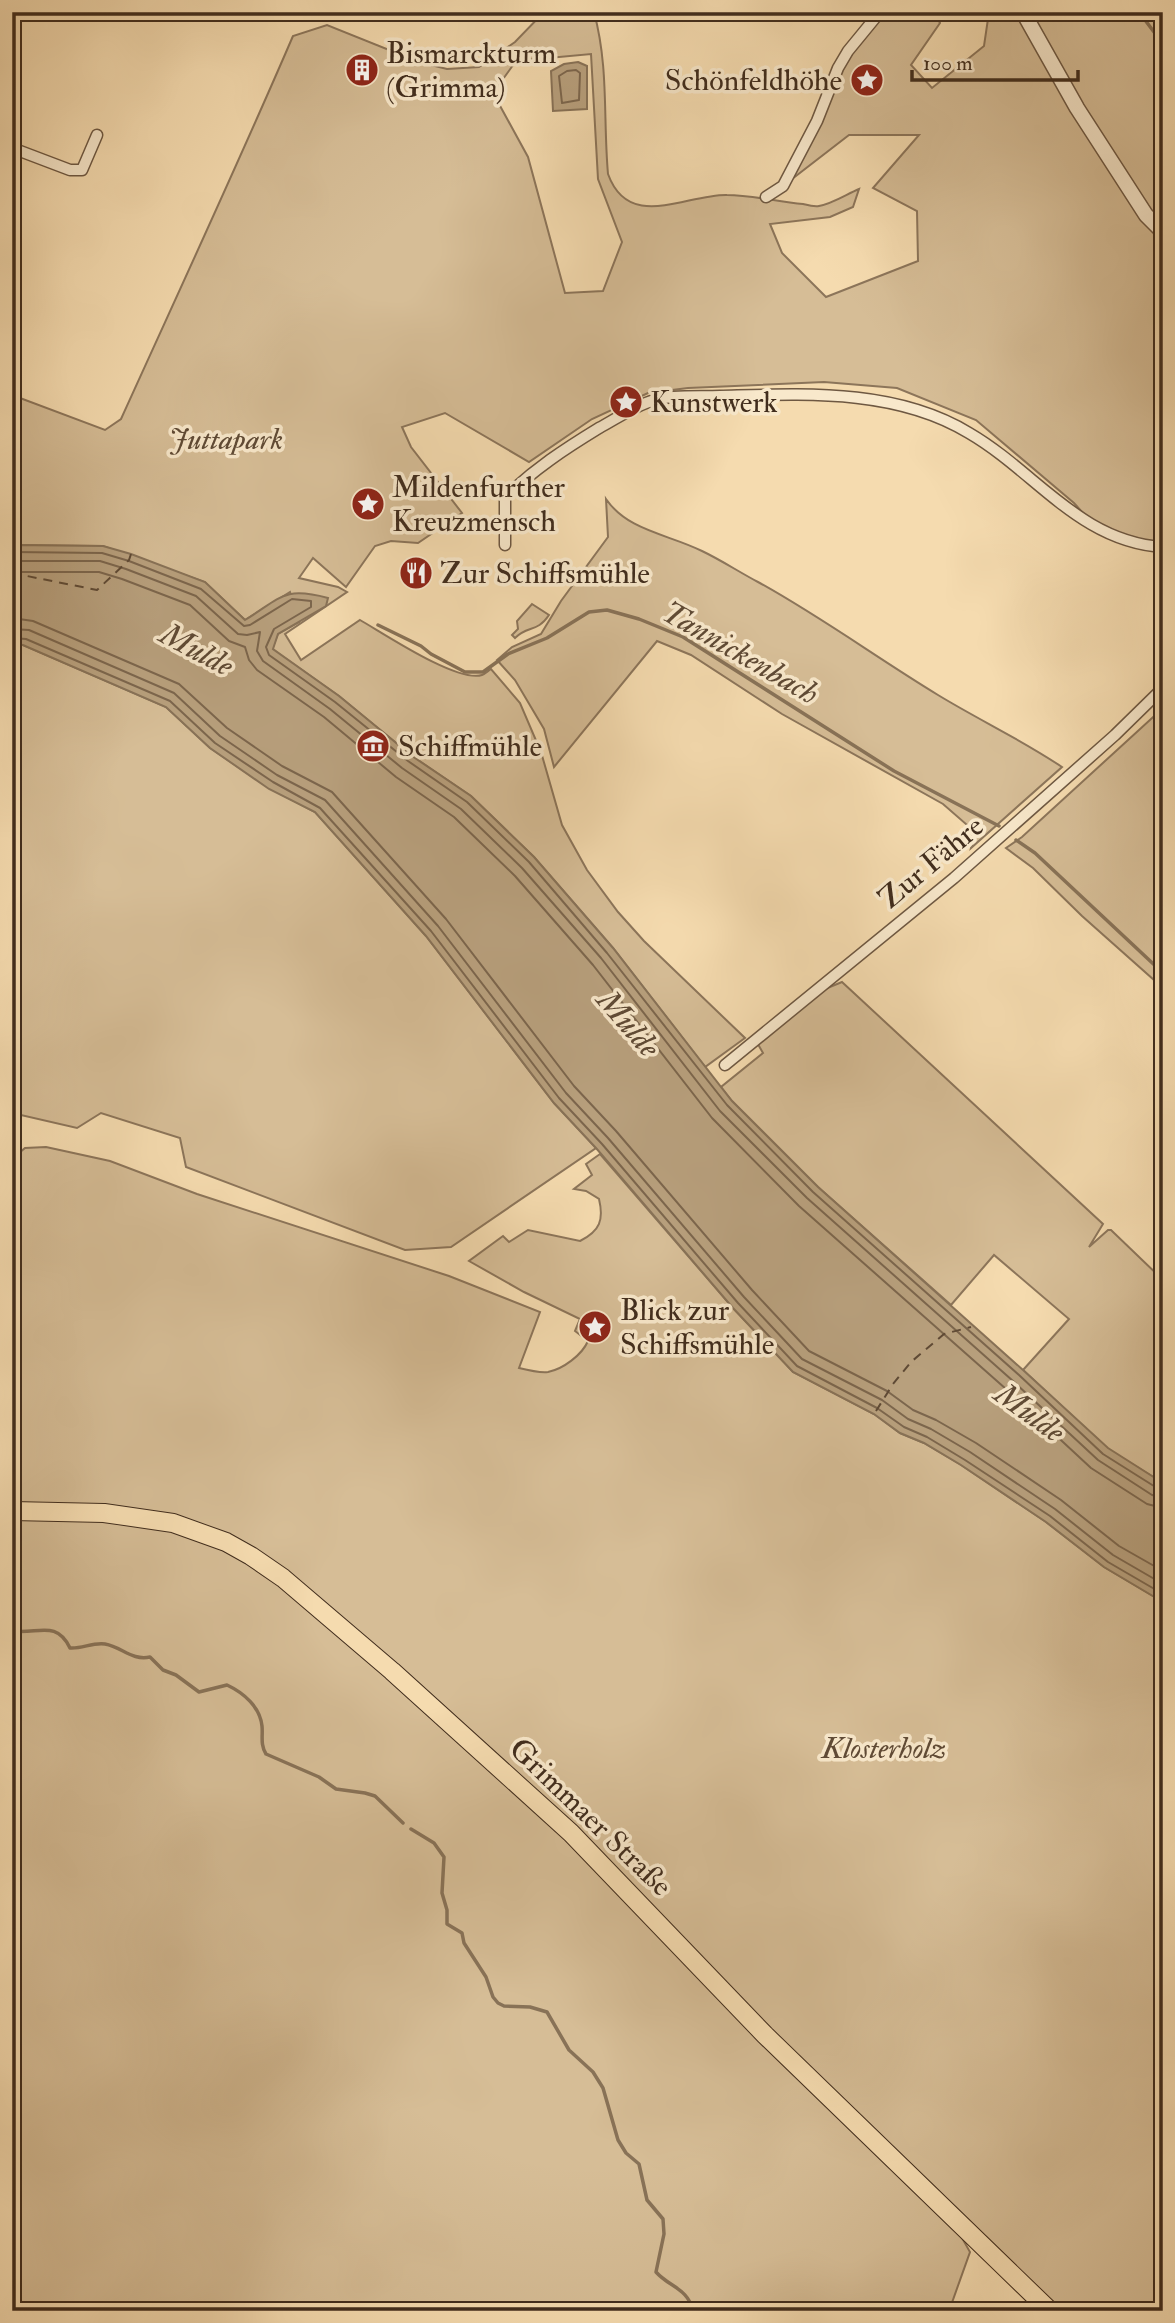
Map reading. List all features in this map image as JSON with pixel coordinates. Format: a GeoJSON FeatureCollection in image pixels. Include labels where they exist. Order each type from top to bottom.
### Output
{"type":"FeatureCollection","features":[{"type":"Feature","properties":{"kind":"main road","name":"Grimmaer Straße"},"geometry":{"type":"LineString","coordinates":[[12,1511],[104,1513],[173,1522],[226,1542],[283,1578],[392,1671],[571,1833],[765,2035],[1050,2311]]}},
{"type":"Feature","properties":{"kind":"street"},"geometry":{"type":"LineString","coordinates":[[766,197],[783,186],[817,121],[838,68],[848,51],[880,12]]}},
{"type":"Feature","properties":{"kind":"street"},"geometry":{"type":"LineString","coordinates":[[1023,12],[1077,108],[1146,215],[1163,232]]}},
{"type":"Feature","properties":{"kind":"street"},"geometry":{"type":"LineString","coordinates":[[12,148],[70,170],[82,170],[97,135]]}},
{"type":"Feature","properties":{"kind":"street"},"geometry":{"type":"LineString","coordinates":[[505,545],[505,497],[550,458],[647,402],[667,398],[809,394],[863,398],[936,416],[970,433],[1091,526],[1142,545],[1163,547]]}},
{"type":"Feature","properties":{"kind":"street","name":"Zur Fähre"},"geometry":{"type":"LineString","coordinates":[[725,1065],[954,877],[1115,735],[1163,688]]}},
{"type":"Feature","properties":{"kind":"green space","name":"Juttapark"},"geometry":{"type":"Polygon","coordinates":[[[544,12],[594,12],[604,73],[608,174],[617,192],[630,202],[644,206],[660,206],[727,195],[817,206],[859,189],[853,207],[830,217],[770,224],[782,253],[826,297],[918,261],[917,211],[873,188],[919,135],[849,135],[783,186],[838,68],[880,12],[934,12],[940,23],[911,65],[932,88],[984,46],[989,12],[1163,12],[1163,543],[1140,544],[1092,523],[1074,503],[976,420],[897,388],[824,382],[688,388],[648,393],[592,419],[529,462],[445,413],[402,427],[411,447],[462,513],[418,543],[391,541],[375,546],[346,587],[313,558],[299,578],[338,587],[347,592],[285,634],[301,660],[360,620],[438,665],[456,672],[482,675],[491,669],[520,703],[541,752],[562,825],[587,870],[618,912],[644,941],[745,1038],[705,1067],[613,948],[534,857],[471,796],[412,756],[339,696],[272,649],[278,634],[299,622],[290,592],[245,620],[205,582],[103,546],[12,545],[12,395],[105,430],[121,419],[293,36],[327,25],[419,62],[447,69],[479,67],[515,42],[544,12]],[[591,54],[516,61],[493,93],[528,157],[565,293],[603,291],[622,242],[598,179],[591,54]]]}},
{"type":"Feature","properties":{"kind":"green space"},"geometry":{"type":"Polygon","coordinates":[[[606,499],[615,510],[637,525],[702,551],[781,595],[938,695],[1062,767],[971,848],[973,840],[966,824],[943,804],[782,714],[691,655],[657,641],[554,767],[544,729],[515,680],[497,660],[512,647],[541,634],[561,601],[608,537],[606,499]]]}},
{"type":"Feature","properties":{"kind":"green space"},"geometry":{"type":"Polygon","coordinates":[[[532,604],[549,615],[545,621],[515,638],[512,635],[518,629],[517,621],[532,604]]]}},
{"type":"Feature","properties":{"kind":"green space"},"geometry":{"type":"Polygon","coordinates":[[[12,644],[23,645],[166,707],[210,748],[269,788],[315,812],[426,936],[554,1103],[596,1148],[451,1247],[405,1250],[186,1167],[180,1138],[101,1113],[77,1128],[12,1113],[12,644]]]}},
{"type":"Feature","properties":{"kind":"green space"},"geometry":{"type":"Polygon","coordinates":[[[1163,708],[1163,988],[1033,868],[1006,848],[1022,837],[1163,708]]]}},
{"type":"Feature","properties":{"kind":"green space"},"geometry":{"type":"Polygon","coordinates":[[[842,982],[1103,1224],[1089,1247],[1111,1230],[1163,1280],[1163,1483],[1108,1449],[1023,1370],[1069,1319],[994,1255],[951,1305],[818,1187],[721,1087],[763,1053],[755,1039],[808,996],[842,982]]]}},
{"type":"Feature","properties":{"kind":"green space","name":"Klosterholz"},"geometry":{"type":"Polygon","coordinates":[[[46,1147],[110,1161],[197,1194],[449,1276],[540,1312],[519,1368],[544,1372],[566,1365],[585,1346],[588,1341],[575,1331],[580,1319],[469,1261],[503,1236],[509,1242],[528,1230],[580,1241],[592,1233],[599,1224],[599,1199],[586,1191],[574,1189],[592,1175],[586,1164],[600,1154],[733,1308],[793,1372],[874,1414],[900,1433],[924,1443],[961,1465],[1046,1522],[1104,1567],[1163,1602],[1163,2311],[1060,2311],[1048,2302],[768,2031],[629,1883],[228,1537],[12,1505],[12,1159],[25,1148],[46,1147]]]}},
{"type":"Feature","properties":{"kind":"green space"},"geometry":{"type":"Polygon","coordinates":[[[12,1517],[103,1519],[190,1534],[261,1569],[523,1795],[957,2229],[970,2252],[949,2311],[12,2311],[12,1517]]]}},
{"type":"Feature","properties":{"kind":"water"},"geometry":{"type":"Polygon","coordinates":[[[578,62],[587,66],[587,109],[553,111],[551,71],[564,64],[578,62]]]}},
{"type":"Feature","properties":{"kind":"water","name":"Mulde"},"geometry":{"type":"Polygon","coordinates":[[[12,545],[103,546],[131,554],[205,582],[245,620],[283,596],[301,593],[328,598],[326,606],[278,634],[273,649],[339,696],[412,756],[471,796],[534,857],[613,948],[732,1101],[818,1187],[1108,1448],[1163,1483],[1163,1602],[1104,1567],[1046,1522],[961,1465],[924,1443],[900,1433],[874,1414],[793,1372],[733,1308],[554,1103],[426,936],[315,812],[269,789],[210,748],[166,707],[23,645],[12,644],[12,545]]]}},
{"type":"Feature","properties":{"kind":"waterway","name":"Tannickenbach"},"geometry":{"type":"LineString","coordinates":[[1139,12],[1163,44]]}},
{"type":"Feature","properties":{"kind":"waterway","name":"Tannickenbach"},"geometry":{"type":"LineString","coordinates":[[378,625],[465,672],[483,672],[508,654],[547,638],[589,612],[607,610],[639,619],[683,637],[894,771],[999,826]]}},
{"type":"Feature","properties":{"kind":"waterway","name":"Tannickenbach"},"geometry":{"type":"LineString","coordinates":[[1016,840],[1035,853],[1163,973]]}},
{"type":"Feature","properties":{"kind":"waterway"},"geometry":{"type":"LineString","coordinates":[[12,1631],[52,1631],[65,1639],[70,1648],[105,1644],[138,1657],[150,1657],[163,1670],[176,1675],[199,1692],[227,1685],[245,1696],[255,1707],[261,1719],[266,1754],[319,1777],[336,1789],[375,1796],[403,1823]]}},
{"type":"Feature","properties":{"kind":"waterway"},"geometry":{"type":"LineString","coordinates":[[411,1829],[434,1843],[444,1857],[442,1893],[447,1910],[447,1924],[462,1933],[464,1943],[486,1977],[493,1997],[504,2006],[530,2007],[547,2012],[569,2050],[593,2072],[603,2088],[618,2140],[626,2153],[639,2164],[647,2200],[663,2219],[664,2234],[656,2272],[687,2297],[693,2311]]}},
{"type":"Feature","properties":{"kind":"ferry route"},"geometry":{"type":"LineString","coordinates":[[12,573],[97,590],[129,560],[131,554]]}},
{"type":"Feature","properties":{"kind":"ferry route"},"geometry":{"type":"LineString","coordinates":[[876,1411],[911,1362],[944,1334],[971,1327]]}},
{"type":"Feature","properties":{"kind":"place","name":"Bismarckturm (Grimma)"},"geometry":{"type":"Point","coordinates":[362,70]}},
{"type":"Feature","properties":{"kind":"place","name":"Schönfeldhöhe"},"geometry":{"type":"Point","coordinates":[867,80]}},
{"type":"Feature","properties":{"kind":"place","name":"Kunstwerk"},"geometry":{"type":"Point","coordinates":[626,402]}},
{"type":"Feature","properties":{"kind":"place","name":"Mildenfurther Kreuzmensch"},"geometry":{"type":"Point","coordinates":[368,504]}},
{"type":"Feature","properties":{"kind":"place","name":"Zur Schiffsmühle"},"geometry":{"type":"Point","coordinates":[416,573]}},
{"type":"Feature","properties":{"kind":"place","name":"Schiffmühle"},"geometry":{"type":"Point","coordinates":[373,746]}},
{"type":"Feature","properties":{"kind":"place","name":"Blick zur Schiffsmühle"},"geometry":{"type":"Point","coordinates":[595,1327]}}]}
